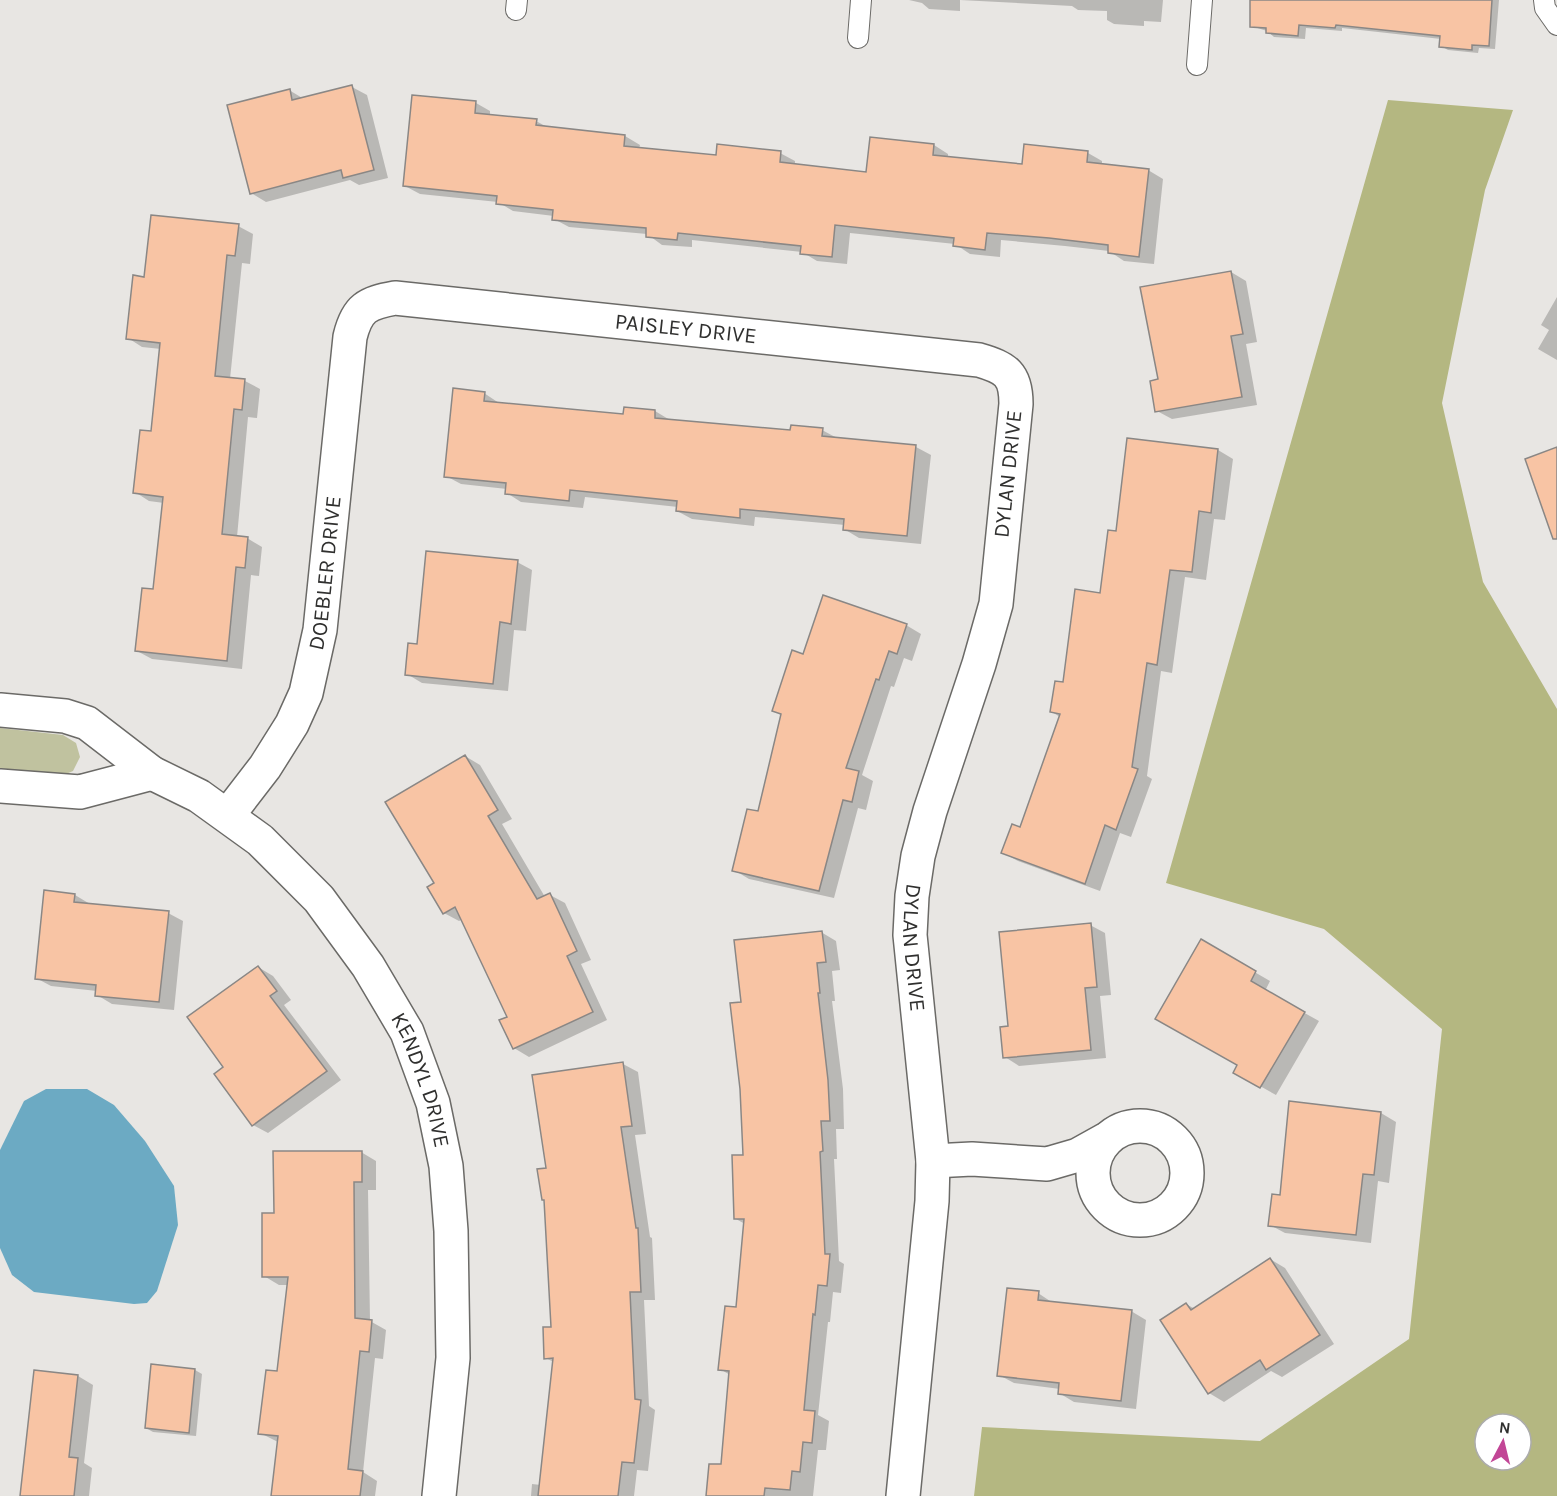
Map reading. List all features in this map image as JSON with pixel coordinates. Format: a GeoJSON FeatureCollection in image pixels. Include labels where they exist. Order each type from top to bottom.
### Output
{"type":"FeatureCollection","features":[{"type":"Feature","properties":{"kind":"street","name":"PAISLEY DRIVE"},"geometry":{"type":"LineString","coordinates":[[362,309],[378,301],[395,298],[979,360],[995,364],[1010,374]]}},
{"type":"Feature","properties":{"kind":"street","name":"DOEBLER DRIVE"},"geometry":{"type":"LineString","coordinates":[[228,815],[266,767],[292,724],[306,693],[320,630],[350,337],[354,320],[362,309]]}},
{"type":"Feature","properties":{"kind":"street","name":"DYLAN DRIVE"},"geometry":{"type":"LineString","coordinates":[[903,1496],[927,1267],[933,1161],[910,935],[912,896],[918,856],[930,811],[979,664],[996,604],[1016,404],[1016,388],[1010,374]]}},
{"type":"Feature","properties":{"kind":"street","name":"KENDYL DRIVE"},"geometry":{"type":"LineString","coordinates":[[0,710],[65,716],[87,723],[152,773],[199,796],[228,815],[294,871],[319,899],[368,966],[407,1032],[433,1103],[446,1166],[453,1358],[439,1496]]}},
{"type":"Feature","properties":{"kind":"street"},"geometry":{"type":"LineString","coordinates":[[0,786],[80,792],[152,773]]}},
{"type":"Feature","properties":{"kind":"street"},"geometry":{"type":"LineString","coordinates":[[933,1161],[972,1159],[1047,1164],[1078,1155],[1118,1131],[1133,1126],[1148,1127],[1163,1132],[1179,1148],[1187,1170],[1185,1186],[1179,1200],[1154,1218],[1139,1220],[1124,1218],[1110,1210],[1100,1198],[1093,1184],[1092,1168],[1105,1140]]}},
{"type":"Feature","properties":{"kind":"street"},"geometry":{"type":"LineString","coordinates":[[1047,1164],[1100,1198]]}},
{"type":"Feature","properties":{"kind":"lane"},"geometry":{"type":"LineString","coordinates":[[858,38],[861,0]]}},
{"type":"Feature","properties":{"kind":"lane"},"geometry":{"type":"LineString","coordinates":[[1197,65],[1202,0]]}},
{"type":"Feature","properties":{"kind":"lane"},"geometry":{"type":"LineString","coordinates":[[1544,0],[1545,8],[1557,25]]}},
{"type":"Feature","properties":{"kind":"green space"},"geometry":{"type":"Polygon","coordinates":[[[1388,100],[1513,110],[1485,190],[1442,403],[1483,582],[1557,709],[1557,1496],[974,1496],[982,1427],[1260,1441],[1409,1339],[1442,1029],[1324,929],[1166,883],[1388,100]]]}},
{"type":"Feature","properties":{"kind":"green space"},"geometry":{"type":"Polygon","coordinates":[[[0,728],[63,735],[76,743],[80,757],[73,771],[59,777],[0,770],[0,728]]]}},
{"type":"Feature","properties":{"kind":"water"},"geometry":{"type":"Polygon","coordinates":[[[46,1089],[87,1089],[114,1105],[145,1141],[174,1186],[178,1225],[157,1291],[147,1303],[134,1304],[34,1292],[12,1275],[0,1248],[0,1150],[24,1101],[46,1089]]]}},
{"type":"Feature","properties":{"kind":"building"},"geometry":{"type":"Polygon","coordinates":[[[1250,0],[1492,0],[1489,46],[1472,45],[1472,50],[1439,47],[1440,36],[1336,25],[1335,28],[1299,25],[1298,36],[1266,33],[1266,28],[1250,27],[1250,0]]]}},
{"type":"Feature","properties":{"kind":"building"},"geometry":{"type":"Polygon","coordinates":[[[352,85],[374,170],[343,178],[341,170],[250,194],[227,105],[290,89],[292,100],[352,85]]]}},
{"type":"Feature","properties":{"kind":"building"},"geometry":{"type":"Polygon","coordinates":[[[412,95],[476,101],[475,113],[537,119],[536,125],[625,135],[624,146],[716,155],[717,144],[781,151],[780,162],[866,172],[870,137],[934,144],[933,155],[1022,164],[1024,144],[1088,151],[1087,162],[1149,169],[1139,257],[1108,253],[1108,245],[1049,238],[987,233],[985,250],[953,246],[954,238],[835,225],[832,257],[800,254],[801,246],[678,233],[677,240],[646,237],[646,228],[552,220],[553,210],[496,204],[497,196],[403,186],[412,95]]]}},
{"type":"Feature","properties":{"kind":"building"},"geometry":{"type":"Polygon","coordinates":[[[151,215],[239,224],[235,256],[227,255],[215,376],[245,379],[242,410],[234,409],[222,534],[248,537],[245,568],[236,567],[227,661],[135,651],[142,588],[153,589],[163,497],[133,493],[140,430],[151,431],[160,343],[126,339],[133,275],[144,277],[151,215]]]}},
{"type":"Feature","properties":{"kind":"building"},"geometry":{"type":"Polygon","coordinates":[[[1231,271],[1243,334],[1231,336],[1242,397],[1155,412],[1150,381],[1158,379],[1140,287],[1231,271]]]}},
{"type":"Feature","properties":{"kind":"building"},"geometry":{"type":"Polygon","coordinates":[[[453,388],[485,392],[484,401],[623,414],[624,407],[655,410],[655,418],[790,430],[791,425],[823,428],[822,436],[916,445],[907,536],[843,530],[844,519],[740,509],[740,518],[676,511],[677,501],[570,490],[569,501],[505,494],[506,483],[444,477],[453,388]]]}},
{"type":"Feature","properties":{"kind":"building"},"geometry":{"type":"Polygon","coordinates":[[[1127,438],[1218,449],[1211,513],[1199,511],[1192,572],[1170,570],[1157,665],[1147,663],[1132,767],[1138,769],[1116,830],[1105,825],[1085,884],[1001,853],[1012,824],[1020,827],[1060,714],[1050,712],[1055,681],[1063,682],[1075,589],[1100,593],[1108,530],[1116,531],[1127,438]]]}},
{"type":"Feature","properties":{"kind":"building"},"geometry":{"type":"Polygon","coordinates":[[[1557,447],[1557,539],[1553,539],[1525,459],[1557,447]]]}},
{"type":"Feature","properties":{"kind":"building"},"geometry":{"type":"Polygon","coordinates":[[[426,551],[518,560],[511,624],[500,622],[493,684],[405,675],[408,643],[417,644],[426,551]]]}},
{"type":"Feature","properties":{"kind":"building"},"geometry":{"type":"Polygon","coordinates":[[[823,595],[907,624],[897,654],[889,651],[879,680],[876,679],[846,768],[859,771],[852,802],[843,800],[819,891],[732,871],[747,809],[758,811],[781,714],[772,711],[792,650],[803,654],[823,595]]]}},
{"type":"Feature","properties":{"kind":"building"},"geometry":{"type":"Polygon","coordinates":[[[465,755],[498,810],[488,816],[537,899],[550,893],[577,951],[567,956],[593,1012],[513,1049],[499,1020],[507,1017],[455,907],[443,914],[427,887],[434,883],[385,802],[465,755]]]}},
{"type":"Feature","properties":{"kind":"building"},"geometry":{"type":"Polygon","coordinates":[[[44,890],[75,894],[74,902],[169,911],[159,1002],[95,996],[96,985],[35,979],[44,890]]]}},
{"type":"Feature","properties":{"kind":"building"},"geometry":{"type":"Polygon","coordinates":[[[1091,923],[1097,987],[1085,988],[1091,1050],[1003,1058],[1000,1027],[1008,1026],[999,932],[1091,923]]]}},
{"type":"Feature","properties":{"kind":"building"},"geometry":{"type":"Polygon","coordinates":[[[822,931],[826,962],[817,963],[820,993],[818,993],[828,1080],[830,1121],[821,1121],[823,1151],[820,1152],[825,1254],[830,1254],[827,1286],[818,1285],[815,1315],[813,1314],[804,1410],[815,1411],[812,1443],[803,1442],[800,1472],[792,1471],[790,1490],[765,1488],[764,1496],[706,1496],[709,1464],[721,1464],[729,1371],[718,1370],[725,1306],[736,1307],[744,1219],[734,1219],[732,1155],[743,1155],[740,1089],[730,1003],[741,1002],[734,940],[822,931]]]}},
{"type":"Feature","properties":{"kind":"building"},"geometry":{"type":"Polygon","coordinates":[[[1201,939],[1256,971],[1251,981],[1305,1012],[1260,1088],[1233,1073],[1237,1065],[1155,1019],[1201,939]]]}},
{"type":"Feature","properties":{"kind":"building"},"geometry":{"type":"Polygon","coordinates":[[[258,966],[277,991],[270,996],[327,1071],[252,1126],[214,1074],[223,1067],[187,1017],[258,966]]]}},
{"type":"Feature","properties":{"kind":"building"},"geometry":{"type":"Polygon","coordinates":[[[623,1062],[632,1126],[621,1127],[636,1228],[638,1228],[641,1292],[630,1292],[635,1399],[641,1400],[634,1463],[622,1462],[618,1496],[538,1496],[553,1358],[544,1359],[543,1327],[551,1327],[544,1200],[542,1200],[537,1169],[546,1168],[532,1075],[623,1062]]]}},
{"type":"Feature","properties":{"kind":"building"},"geometry":{"type":"Polygon","coordinates":[[[1289,1101],[1381,1112],[1374,1175],[1363,1174],[1356,1235],[1268,1226],[1272,1194],[1280,1195],[1289,1101]]]}},
{"type":"Feature","properties":{"kind":"building"},"geometry":{"type":"Polygon","coordinates":[[[273,1151],[362,1151],[362,1182],[354,1182],[355,1318],[372,1320],[369,1352],[360,1351],[348,1469],[363,1471],[360,1496],[271,1496],[278,1436],[258,1434],[266,1370],[277,1371],[288,1277],[262,1277],[262,1213],[274,1213],[273,1151]]]}},
{"type":"Feature","properties":{"kind":"building"},"geometry":{"type":"Polygon","coordinates":[[[1270,1258],[1320,1335],[1266,1370],[1260,1360],[1208,1394],[1160,1320],[1186,1303],[1191,1310],[1270,1258]]]}},
{"type":"Feature","properties":{"kind":"building"},"geometry":{"type":"Polygon","coordinates":[[[1007,1288],[1039,1291],[1038,1300],[1132,1310],[1121,1401],[1058,1394],[1059,1383],[997,1376],[1007,1288]]]}},
{"type":"Feature","properties":{"kind":"building"},"geometry":{"type":"Polygon","coordinates":[[[151,1364],[195,1369],[189,1433],[145,1428],[151,1364]]]}},
{"type":"Feature","properties":{"kind":"building"},"geometry":{"type":"Polygon","coordinates":[[[34,1370],[78,1375],[69,1457],[78,1458],[74,1496],[20,1496],[34,1370]]]}}]}
